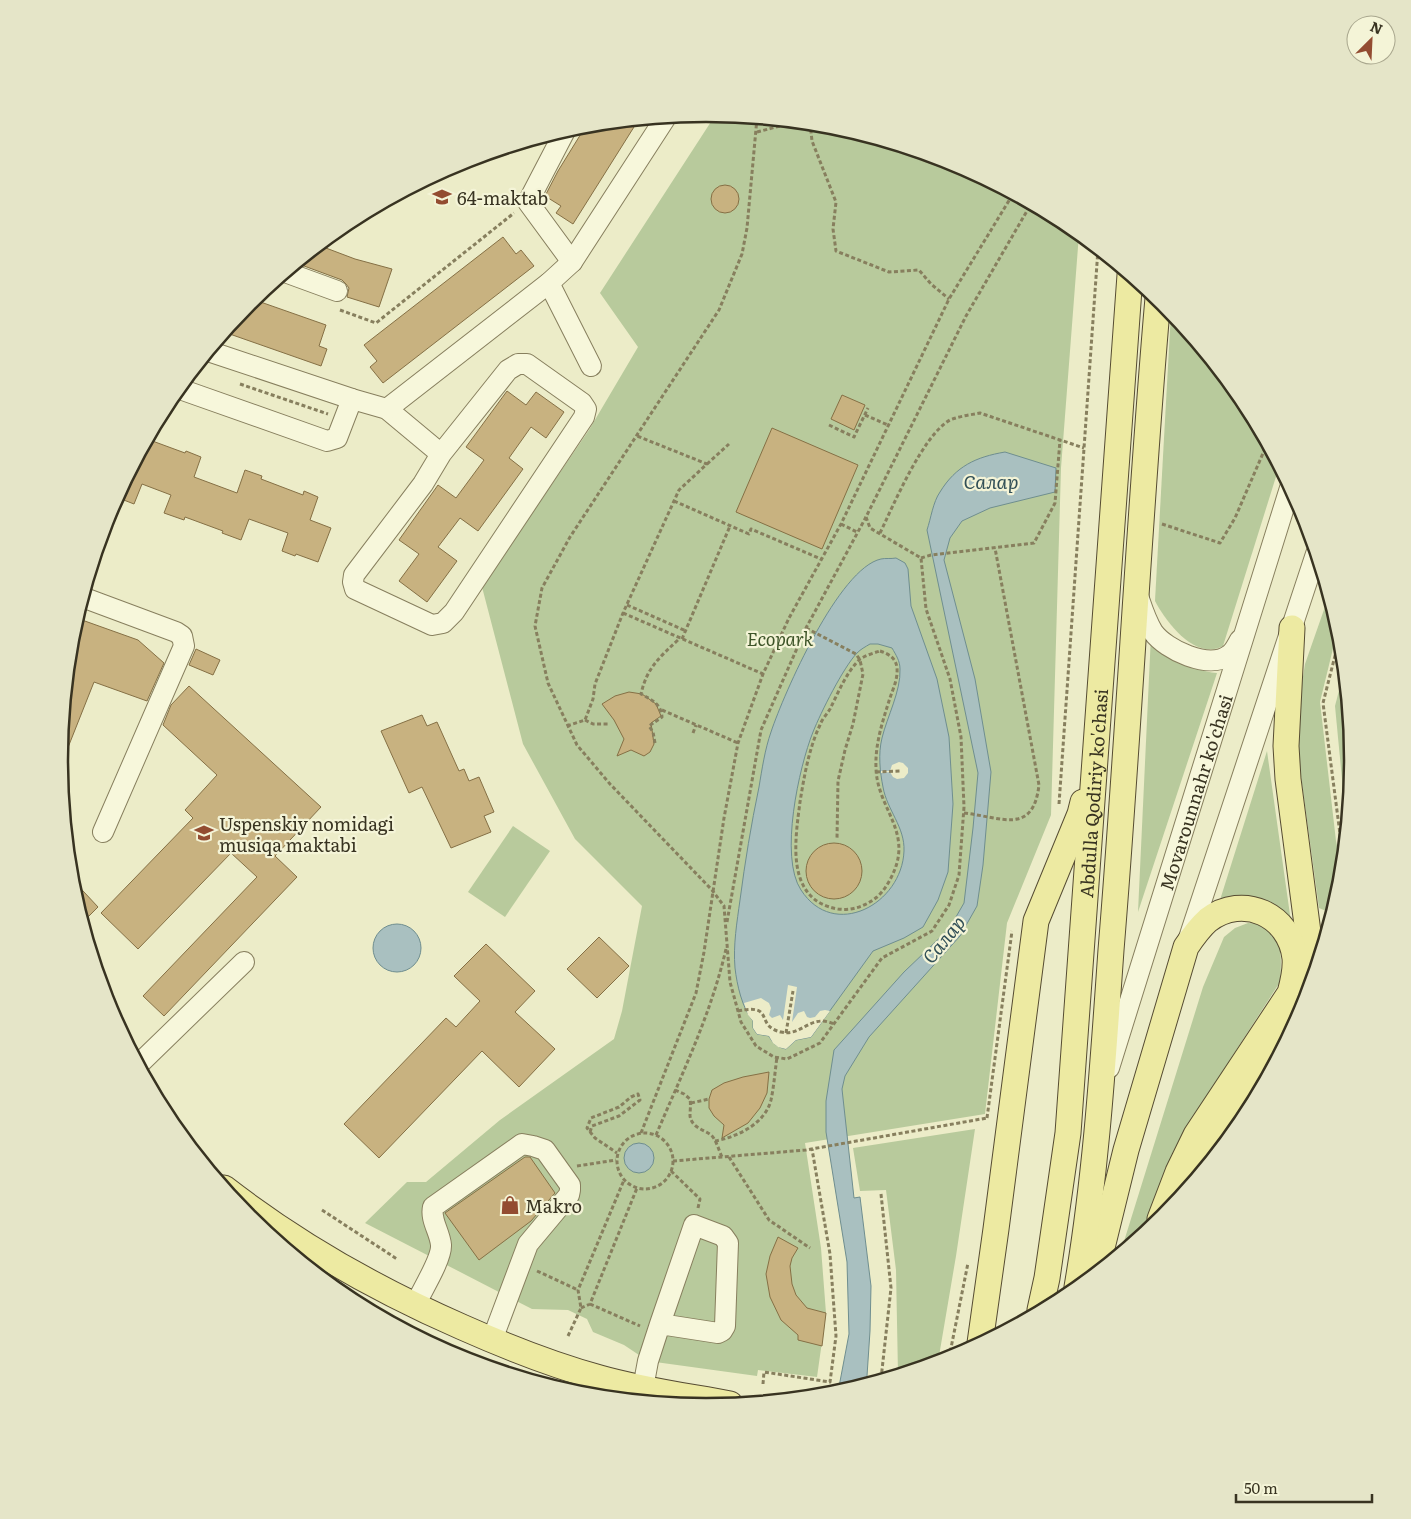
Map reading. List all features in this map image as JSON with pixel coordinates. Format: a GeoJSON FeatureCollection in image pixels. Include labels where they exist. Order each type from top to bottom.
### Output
{"type":"FeatureCollection","features":[{"type":"Feature","properties":{"kind":"main road","name":"Abdulla Qodiriy ko'chasi"},"geometry":{"type":"LineString","coordinates":[[1042,1301],[1068,1133],[1129,283]]}},
{"type":"Feature","properties":{"kind":"main road","name":"Abdulla Qodiriy ko'chasi"},"geometry":{"type":"LineString","coordinates":[[1078,1277],[1091,1192],[1100,1097],[1129,717],[1136,590],[1149,529],[1146,436],[1157,308]]}},
{"type":"Feature","properties":{"kind":"main road"},"geometry":{"type":"LineString","coordinates":[[1292,628],[1286,746],[1288,779],[1317,939]]}},
{"type":"Feature","properties":{"kind":"main road"},"geometry":{"type":"LineString","coordinates":[[981,1335],[1036,920],[1080,814],[1095,754]]}},
{"type":"Feature","properties":{"kind":"main road"},"geometry":{"type":"LineString","coordinates":[[1098,1262],[1126,1150],[1186,947],[1200,929],[1218,914],[1239,908],[1249,908],[1271,917],[1288,936],[1295,958],[1290,993],[1196,1134],[1168,1199]]}},
{"type":"Feature","properties":{"kind":"main road"},"geometry":{"type":"LineString","coordinates":[[1210,1150],[1249,1094]]}},
{"type":"Feature","properties":{"kind":"main road"},"geometry":{"type":"LineString","coordinates":[[253,1209],[305,1246],[356,1276],[414,1306],[492,1340],[562,1367],[600,1378],[694,1397]]}},
{"type":"Feature","properties":{"kind":"street"},"geometry":{"type":"LineString","coordinates":[[387,409],[549,283],[572,262],[662,123]]}},
{"type":"Feature","properties":{"kind":"street"},"geometry":{"type":"LineString","coordinates":[[561,138],[528,202],[572,262]]}},
{"type":"Feature","properties":{"kind":"street"},"geometry":{"type":"LineString","coordinates":[[291,275],[334,299]]}},
{"type":"Feature","properties":{"kind":"street"},"geometry":{"type":"LineString","coordinates":[[549,283],[591,366]]}},
{"type":"Feature","properties":{"kind":"street"},"geometry":{"type":"LineString","coordinates":[[214,353],[352,400],[387,409],[441,454]]}},
{"type":"Feature","properties":{"kind":"street"},"geometry":{"type":"LineString","coordinates":[[518,364],[527,364],[582,402],[586,409],[584,417],[454,612],[443,623],[432,625],[355,589],[353,582],[354,575],[423,484],[441,454],[508,370],[518,364]]}},
{"type":"Feature","properties":{"kind":"street"},"geometry":{"type":"LineString","coordinates":[[185,391],[327,441],[338,438],[352,400]]}},
{"type":"Feature","properties":{"kind":"street","name":"Movarounnahr ko'chasi"},"geometry":{"type":"LineString","coordinates":[[1100,1097],[1287,497]]}},
{"type":"Feature","properties":{"kind":"street"},"geometry":{"type":"LineString","coordinates":[[1186,947],[1313,564]]}},
{"type":"Feature","properties":{"kind":"street"},"geometry":{"type":"LineString","coordinates":[[1136,590],[1146,620],[1153,632],[1167,646],[1185,655],[1204,659],[1223,658],[1230,655],[1244,634]]}},
{"type":"Feature","properties":{"kind":"street"},"geometry":{"type":"LineString","coordinates":[[88,599],[176,632],[182,636],[184,646],[103,832]]}},
{"type":"Feature","properties":{"kind":"street"},"geometry":{"type":"LineString","coordinates":[[143,1060],[244,962]]}},
{"type":"Feature","properties":{"kind":"street"},"geometry":{"type":"LineString","coordinates":[[414,1306],[438,1260],[441,1245],[432,1214],[433,1207],[522,1144],[545,1150],[570,1185],[569,1195],[531,1239],[492,1340]]}},
{"type":"Feature","properties":{"kind":"street"},"geometry":{"type":"LineString","coordinates":[[643,1388],[648,1361],[658,1329],[694,1225],[723,1236],[728,1243],[725,1326],[722,1331],[718,1333],[658,1329]]}},
{"type":"Feature","properties":{"kind":"path"},"geometry":{"type":"LineString","coordinates":[[758,124],[747,228],[742,254],[719,310],[570,538],[542,588],[535,626],[548,683],[577,745],[610,784],[712,890],[724,906],[730,982],[741,1022],[756,1046],[777,1057],[787,1059],[820,1043],[882,958],[932,931],[949,905],[959,875],[964,813],[961,737],[950,679],[926,610],[921,558]]}},
{"type":"Feature","properties":{"kind":"path"},"geometry":{"type":"LineString","coordinates":[[757,132],[779,126]]}},
{"type":"Feature","properties":{"kind":"path"},"geometry":{"type":"LineString","coordinates":[[811,131],[812,141],[836,202],[833,229],[836,251],[889,272],[919,270],[931,284],[949,299]]}},
{"type":"Feature","properties":{"kind":"path"},"geometry":{"type":"LineString","coordinates":[[641,1133],[696,993],[738,743],[763,674],[789,618],[841,524],[949,299],[1010,199]]}},
{"type":"Feature","properties":{"kind":"path"},"geometry":{"type":"LineString","coordinates":[[334,299],[376,323],[528,202]]}},
{"type":"Feature","properties":{"kind":"path"},"geometry":{"type":"LineString","coordinates":[[726,927],[761,730],[806,628],[866,516],[966,316],[1028,209]]}},
{"type":"Feature","properties":{"kind":"path"},"geometry":{"type":"LineString","coordinates":[[1058,811],[1098,256]]}},
{"type":"Feature","properties":{"kind":"path"},"geometry":{"type":"LineString","coordinates":[[232,381],[344,420]]}},
{"type":"Feature","properties":{"kind":"path"},"geometry":{"type":"LineString","coordinates":[[829,426],[854,436],[868,408]]}},
{"type":"Feature","properties":{"kind":"path"},"geometry":{"type":"LineString","coordinates":[[880,533],[922,450],[934,434],[949,421],[964,415],[980,413],[1084,448]]}},
{"type":"Feature","properties":{"kind":"path"},"geometry":{"type":"LineString","coordinates":[[865,415],[888,425]]}},
{"type":"Feature","properties":{"kind":"path"},"geometry":{"type":"LineString","coordinates":[[637,436],[707,464]]}},
{"type":"Feature","properties":{"kind":"path"},"geometry":{"type":"LineString","coordinates":[[866,516],[870,528],[921,558],[931,555],[1034,543],[1055,503],[1060,440]]}},
{"type":"Feature","properties":{"kind":"path"},"geometry":{"type":"LineString","coordinates":[[585,720],[593,699],[595,684],[623,613],[679,490],[729,444]]}},
{"type":"Feature","properties":{"kind":"path"},"geometry":{"type":"LineString","coordinates":[[1149,529],[1220,543],[1235,518],[1264,451]]}},
{"type":"Feature","properties":{"kind":"path"},"geometry":{"type":"LineString","coordinates":[[674,501],[749,534],[751,529],[821,559]]}},
{"type":"Feature","properties":{"kind":"path"},"geometry":{"type":"LineString","coordinates":[[841,524],[857,532]]}},
{"type":"Feature","properties":{"kind":"path"},"geometry":{"type":"LineString","coordinates":[[730,526],[686,631],[681,639],[653,663],[644,680],[642,694],[655,702],[664,711],[738,743]]}},
{"type":"Feature","properties":{"kind":"path"},"geometry":{"type":"LineString","coordinates":[[964,813],[1008,819],[1024,818],[1030,813],[1036,803],[1039,785],[995,548]]}},
{"type":"Feature","properties":{"kind":"path"},"geometry":{"type":"LineString","coordinates":[[627,604],[686,631]]}},
{"type":"Feature","properties":{"kind":"path"},"geometry":{"type":"LineString","coordinates":[[623,613],[763,674]]}},
{"type":"Feature","properties":{"kind":"path"},"geometry":{"type":"LineString","coordinates":[[806,628],[856,654],[860,660],[863,674],[838,781],[837,838]]}},
{"type":"Feature","properties":{"kind":"path"},"geometry":{"type":"LineString","coordinates":[[880,651],[892,656],[897,670],[896,680],[877,740],[876,772],[880,792],[893,821],[900,847],[898,862],[881,893],[871,902],[848,910],[826,905],[811,896],[801,882],[796,861],[795,845],[802,784],[820,725],[848,675],[860,660],[880,651]]}},
{"type":"Feature","properties":{"kind":"path"},"geometry":{"type":"LineString","coordinates":[[1335,657],[1323,703],[1339,829]]}},
{"type":"Feature","properties":{"kind":"path"},"geometry":{"type":"LineString","coordinates":[[655,743],[653,732],[649,726],[662,717],[668,705]]}},
{"type":"Feature","properties":{"kind":"path"},"geometry":{"type":"LineString","coordinates":[[567,726],[585,720],[593,724],[608,724]]}},
{"type":"Feature","properties":{"kind":"path"},"geometry":{"type":"LineString","coordinates":[[703,728],[706,722]]}},
{"type":"Feature","properties":{"kind":"path"},"geometry":{"type":"LineString","coordinates":[[693,733],[696,725]]}},
{"type":"Feature","properties":{"kind":"path"},"geometry":{"type":"LineString","coordinates":[[876,772],[901,771]]}},
{"type":"Feature","properties":{"kind":"path"},"geometry":{"type":"LineString","coordinates":[[986,1128],[1010,934],[1014,925]]}},
{"type":"Feature","properties":{"kind":"path"},"geometry":{"type":"LineString","coordinates":[[656,1135],[709,1009],[727,946]]}},
{"type":"Feature","properties":{"kind":"path"},"geometry":{"type":"LineString","coordinates":[[786,1033],[793,990]]}},
{"type":"Feature","properties":{"kind":"path"},"geometry":{"type":"LineString","coordinates":[[738,1010],[755,1008],[760,1010],[763,1013],[766,1024],[770,1028],[786,1033],[796,1031],[816,1021],[824,1020],[834,1024]]}},
{"type":"Feature","properties":{"kind":"path"},"geometry":{"type":"LineString","coordinates":[[715,1142],[742,1132],[764,1113],[771,1100],[777,1057]]}},
{"type":"Feature","properties":{"kind":"path"},"geometry":{"type":"LineString","coordinates":[[675,1090],[689,1097],[692,1122],[710,1135],[722,1158]]}},
{"type":"Feature","properties":{"kind":"path"},"geometry":{"type":"LineString","coordinates":[[590,1132],[592,1126],[619,1116],[632,1105],[638,1103],[640,1100],[638,1094],[634,1094],[619,1107],[591,1118],[587,1127],[590,1132],[595,1138],[617,1153]]}},
{"type":"Feature","properties":{"kind":"path"},"geometry":{"type":"LineString","coordinates":[[691,1103],[709,1099]]}},
{"type":"Feature","properties":{"kind":"path"},"geometry":{"type":"LineString","coordinates":[[673,1161],[812,1150],[987,1118]]}},
{"type":"Feature","properties":{"kind":"path"},"geometry":{"type":"LineString","coordinates":[[641,1133],[656,1135],[666,1142],[672,1154],[671,1171],[667,1178],[653,1188],[637,1188],[624,1180],[616,1160],[617,1153],[624,1141],[635,1134],[641,1133]]}},
{"type":"Feature","properties":{"kind":"path"},"geometry":{"type":"LineString","coordinates":[[763,1384],[764,1372],[830,1382],[836,1336],[831,1263],[812,1150]]}},
{"type":"Feature","properties":{"kind":"path"},"geometry":{"type":"LineString","coordinates":[[729,1157],[769,1220],[810,1248]]}},
{"type":"Feature","properties":{"kind":"path"},"geometry":{"type":"LineString","coordinates":[[561,1173],[570,1167],[616,1160]]}},
{"type":"Feature","properties":{"kind":"path"},"geometry":{"type":"LineString","coordinates":[[671,1171],[700,1200],[694,1225]]}},
{"type":"Feature","properties":{"kind":"path"},"geometry":{"type":"LineString","coordinates":[[568,1336],[581,1308],[578,1290],[624,1180]]}},
{"type":"Feature","properties":{"kind":"path"},"geometry":{"type":"LineString","coordinates":[[581,1308],[590,1304],[637,1188]]}},
{"type":"Feature","properties":{"kind":"path"},"geometry":{"type":"LineString","coordinates":[[881,1194],[891,1288],[882,1373]]}},
{"type":"Feature","properties":{"kind":"path"},"geometry":{"type":"LineString","coordinates":[[322,1210],[397,1259]]}},
{"type":"Feature","properties":{"kind":"path"},"geometry":{"type":"LineString","coordinates":[[952,1348],[969,1258]]}},
{"type":"Feature","properties":{"kind":"path"},"geometry":{"type":"LineString","coordinates":[[521,1264],[578,1290]]}},
{"type":"Feature","properties":{"kind":"path"},"geometry":{"type":"LineString","coordinates":[[590,1304],[658,1329]]}},
{"type":"Feature","properties":{"kind":"green space","name":"Ecopark"},"geometry":{"type":"Polygon","coordinates":[[[711,122],[789,127],[871,143],[911,155],[988,187],[1024,207],[1078,242],[1061,468],[1051,815],[1007,923],[985,1114],[805,1143],[821,1248],[826,1313],[817,1377],[758,1370],[757,1376],[648,1361],[624,1345],[593,1332],[587,1319],[568,1310],[532,1309],[365,1223],[407,1182],[426,1182],[500,1120],[614,1039],[622,1011],[642,906],[575,839],[523,744],[482,587],[589,430],[638,347],[600,293],[711,122]]]}},
{"type":"Feature","properties":{"kind":"green space"},"geometry":{"type":"Polygon","coordinates":[[[1170,323],[1212,371],[1236,405],[1277,475],[1223,646],[1212,649],[1192,644],[1166,619],[1155,601],[1170,323]]]}},
{"type":"Feature","properties":{"kind":"green space"},"geometry":{"type":"Polygon","coordinates":[[[1325,607],[1333,648],[1320,702],[1337,847],[1325,911],[1319,908],[1297,747],[1299,702],[1305,664],[1325,607]]]}},
{"type":"Feature","properties":{"kind":"green space"},"geometry":{"type":"Polygon","coordinates":[[[1151,635],[1189,665],[1217,673],[1138,912],[1151,635]]]}},
{"type":"Feature","properties":{"kind":"green space"},"geometry":{"type":"Polygon","coordinates":[[[1339,689],[1344,760],[1343,787],[1335,706],[1339,689]]]}},
{"type":"Feature","properties":{"kind":"green space"},"geometry":{"type":"Polygon","coordinates":[[[1267,751],[1291,922],[1277,906],[1260,899],[1220,900],[1267,751]]]}},
{"type":"Feature","properties":{"kind":"green space"},"geometry":{"type":"Polygon","coordinates":[[[513,826],[550,851],[505,917],[468,892],[513,826]]]}},
{"type":"Feature","properties":{"kind":"green space"},"geometry":{"type":"Polygon","coordinates":[[[1248,923],[1260,925],[1274,935],[1280,952],[1280,982],[1199,1108],[1158,1194],[1150,1218],[1124,1240],[1203,987],[1224,937],[1235,928],[1248,923]]]}},
{"type":"Feature","properties":{"kind":"green space"},"geometry":{"type":"Polygon","coordinates":[[[975,1129],[940,1353],[898,1368],[896,1270],[886,1190],[860,1191],[853,1148],[975,1129]]]}},
{"type":"Feature","properties":{"kind":"water","name":"Салар"},"geometry":{"type":"Polygon","coordinates":[[[1005,452],[1056,468],[1055,492],[990,508],[962,521],[950,538],[944,560],[975,679],[991,772],[983,865],[977,906],[960,936],[869,1037],[845,1076],[842,1089],[854,1198],[860,1197],[871,1286],[868,1377],[840,1383],[849,1334],[847,1262],[826,1132],[826,1101],[834,1050],[904,972],[949,929],[964,903],[978,773],[927,530],[934,505],[946,483],[960,469],[985,457],[1005,452]]]}},
{"type":"Feature","properties":{"kind":"water"},"geometry":{"type":"Polygon","coordinates":[[[896,558],[905,563],[908,569],[911,606],[937,679],[949,737],[953,804],[948,872],[938,900],[923,927],[904,938],[873,951],[811,1037],[796,1040],[786,1049],[776,1045],[769,1036],[757,1034],[753,1028],[753,1021],[746,1010],[741,996],[735,968],[736,934],[742,886],[765,752],[778,714],[800,662],[831,607],[848,584],[865,567],[881,559],[896,558]],[[870,644],[859,652],[851,660],[839,679],[813,732],[797,789],[791,835],[795,875],[801,890],[815,905],[831,913],[848,914],[864,910],[879,900],[892,887],[900,870],[904,851],[902,834],[885,795],[880,763],[882,738],[896,695],[900,677],[900,666],[892,648],[870,644]]]}},
{"type":"Feature","properties":{"kind":"water"},"geometry":{"type":"Polygon","coordinates":[[[397,924],[406,926],[414,931],[419,939],[421,948],[419,957],[414,965],[406,970],[397,972],[388,970],[380,965],[375,957],[373,948],[375,939],[380,931],[388,926],[397,924]]]}},
{"type":"Feature","properties":{"kind":"water"},"geometry":{"type":"Polygon","coordinates":[[[639,1143],[645,1144],[653,1152],[653,1164],[645,1172],[639,1173],[633,1172],[625,1164],[624,1158],[625,1152],[633,1144],[639,1143]]]}},
{"type":"Feature","properties":{"kind":"pier"},"geometry":{"type":"Polygon","coordinates":[[[899,762],[908,768],[908,773],[904,778],[897,779],[890,772],[881,773],[881,771],[890,771],[892,765],[899,762]]]}},
{"type":"Feature","properties":{"kind":"pier"},"geometry":{"type":"Polygon","coordinates":[[[788,985],[797,987],[792,1022],[798,1013],[804,1011],[807,1017],[810,1018],[815,1017],[820,1011],[830,1011],[811,1037],[796,1040],[786,1049],[778,1047],[769,1036],[757,1034],[744,1003],[761,998],[769,1003],[771,1008],[769,1015],[772,1018],[780,1015],[783,1020],[788,985]]]}},
{"type":"Feature","properties":{"kind":"building"},"geometry":{"type":"Polygon","coordinates":[[[635,126],[573,224],[556,213],[561,206],[545,196],[581,134],[635,126]]]}},
{"type":"Feature","properties":{"kind":"building"},"geometry":{"type":"Polygon","coordinates":[[[725,185],[735,189],[739,199],[735,209],[725,213],[715,209],[711,199],[715,189],[725,185]]]}},
{"type":"Feature","properties":{"kind":"building"},"geometry":{"type":"Polygon","coordinates":[[[503,237],[516,254],[521,250],[534,266],[383,383],[370,367],[377,361],[364,345],[503,237]]]}},
{"type":"Feature","properties":{"kind":"building"},"geometry":{"type":"Polygon","coordinates":[[[325,248],[355,259],[392,269],[379,307],[347,297],[349,288],[342,280],[302,265],[325,248]]]}},
{"type":"Feature","properties":{"kind":"building"},"geometry":{"type":"Polygon","coordinates":[[[261,302],[326,325],[319,346],[327,349],[321,366],[230,334],[261,302]]]}},
{"type":"Feature","properties":{"kind":"building"},"geometry":{"type":"Polygon","coordinates":[[[507,391],[526,405],[536,392],[564,412],[546,438],[531,427],[509,458],[523,469],[478,531],[460,518],[438,547],[457,561],[427,602],[399,581],[419,554],[399,540],[438,485],[456,498],[484,460],[466,447],[507,391]]]}},
{"type":"Feature","properties":{"kind":"building"},"geometry":{"type":"Polygon","coordinates":[[[842,395],[865,405],[854,430],[831,419],[842,395]]]}},
{"type":"Feature","properties":{"kind":"building"},"geometry":{"type":"Polygon","coordinates":[[[772,428],[858,465],[822,549],[736,512],[772,428]]]}},
{"type":"Feature","properties":{"kind":"building"},"geometry":{"type":"Polygon","coordinates":[[[152,441],[201,457],[194,477],[237,493],[245,470],[262,476],[261,479],[303,495],[304,491],[318,497],[310,520],[331,528],[318,562],[282,551],[288,533],[249,519],[241,540],[185,517],[184,520],[164,513],[171,495],[142,484],[134,504],[123,500],[152,441]]]}},
{"type":"Feature","properties":{"kind":"building"},"geometry":{"type":"Polygon","coordinates":[[[83,620],[138,640],[164,663],[147,701],[94,682],[68,747],[73,676],[83,620]]]}},
{"type":"Feature","properties":{"kind":"building"},"geometry":{"type":"Polygon","coordinates":[[[196,649],[220,660],[213,675],[189,665],[196,649]]]}},
{"type":"Feature","properties":{"kind":"building"},"geometry":{"type":"Polygon","coordinates":[[[189,686],[321,807],[275,856],[297,877],[164,1016],[143,996],[257,877],[231,853],[138,949],[101,913],[193,818],[185,810],[217,775],[163,725],[171,705],[189,686]]]}},
{"type":"Feature","properties":{"kind":"building"},"geometry":{"type":"Polygon","coordinates":[[[629,692],[642,694],[656,704],[661,716],[651,723],[654,744],[650,752],[644,756],[631,750],[617,756],[624,739],[614,720],[602,704],[615,696],[629,692]]]}},
{"type":"Feature","properties":{"kind":"building"},"geometry":{"type":"Polygon","coordinates":[[[422,715],[427,726],[437,722],[459,771],[464,769],[469,781],[479,777],[494,812],[484,816],[491,832],[451,848],[422,787],[409,793],[381,731],[422,715]]]}},
{"type":"Feature","properties":{"kind":"building"},"geometry":{"type":"Polygon","coordinates":[[[834,843],[845,845],[854,851],[860,860],[862,871],[860,882],[854,891],[845,897],[834,899],[823,897],[814,891],[808,882],[806,871],[808,860],[814,851],[823,845],[834,843]]]}},
{"type":"Feature","properties":{"kind":"building"},"geometry":{"type":"Polygon","coordinates":[[[81,889],[98,907],[87,918],[81,889]]]}},
{"type":"Feature","properties":{"kind":"building"},"geometry":{"type":"Polygon","coordinates":[[[599,937],[629,966],[597,998],[567,969],[599,937]]]}},
{"type":"Feature","properties":{"kind":"building"},"geometry":{"type":"Polygon","coordinates":[[[486,944],[535,991],[515,1012],[555,1049],[519,1087],[482,1051],[379,1158],[344,1124],[446,1018],[456,1027],[480,1001],[454,976],[486,944]]]}},
{"type":"Feature","properties":{"kind":"building"},"geometry":{"type":"Polygon","coordinates":[[[769,1072],[767,1093],[760,1108],[748,1123],[722,1138],[724,1125],[714,1116],[709,1108],[712,1090],[724,1083],[743,1077],[769,1072]]]}},
{"type":"Feature","properties":{"kind":"building"},"geometry":{"type":"Polygon","coordinates":[[[525,1157],[530,1157],[555,1193],[531,1221],[479,1260],[445,1213],[525,1157]]]}},
{"type":"Feature","properties":{"kind":"building"},"geometry":{"type":"Polygon","coordinates":[[[778,1237],[798,1248],[790,1266],[792,1284],[796,1295],[807,1308],[826,1313],[822,1346],[798,1340],[798,1335],[781,1320],[770,1297],[766,1274],[770,1256],[778,1237]]]}},
{"type":"Feature","properties":{"kind":"place","name":"64-maktab"},"geometry":{"type":"Point","coordinates":[442,197]}},
{"type":"Feature","properties":{"kind":"place","name":"Uspenskiy nomidagi musiqa maktabi"},"geometry":{"type":"Point","coordinates":[204,833]}},
{"type":"Feature","properties":{"kind":"place","name":"Makro"},"geometry":{"type":"Point","coordinates":[510,1205]}}]}
